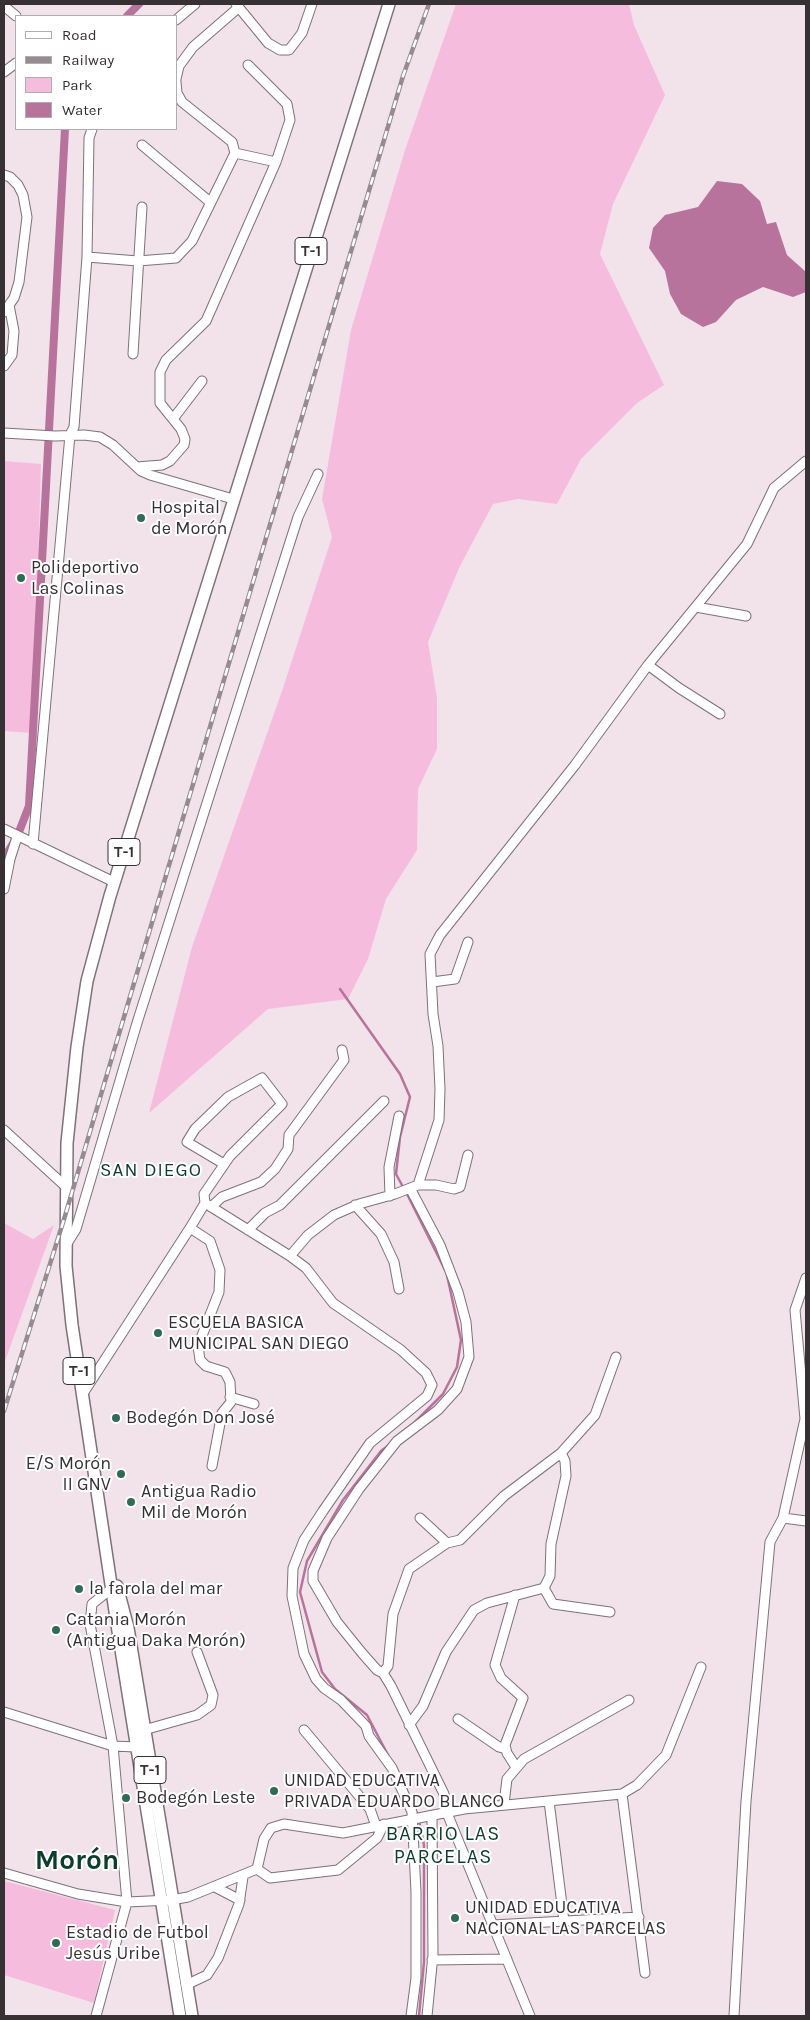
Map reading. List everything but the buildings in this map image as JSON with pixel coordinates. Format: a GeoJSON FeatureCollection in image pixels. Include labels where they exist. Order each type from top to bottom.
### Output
{"type":"FeatureCollection","features":[{"type":"Feature","properties":{"kind":"main road","name":"T-1"},"geometry":{"type":"LineString","coordinates":[[192,2016],[166,1901],[136,1748],[72,1325],[65,1246],[70,1114],[87,981],[114,882],[389,4]]}},
{"type":"Feature","properties":{"kind":"main road","name":"T-1"},"geometry":{"type":"LineString","coordinates":[[103,1526],[128,1628],[144,1730],[180,2016]]}},
{"type":"Feature","properties":{"kind":"street"},"geometry":{"type":"LineString","coordinates":[[178,18],[195,4]]}},
{"type":"Feature","properties":{"kind":"street"},"geometry":{"type":"LineString","coordinates":[[178,71],[179,66],[193,48],[237,6],[268,43],[280,50],[289,50],[302,33],[312,4]]}},
{"type":"Feature","properties":{"kind":"street"},"geometry":{"type":"LineString","coordinates":[[4,6],[15,15]]}},
{"type":"Feature","properties":{"kind":"street"},"geometry":{"type":"LineString","coordinates":[[4,72],[15,64]]}},
{"type":"Feature","properties":{"kind":"street"},"geometry":{"type":"LineString","coordinates":[[137,467],[162,464],[170,461],[181,450],[185,439],[183,434],[160,403],[160,372],[166,360],[206,321],[276,162],[290,120],[287,104],[248,65]]}},
{"type":"Feature","properties":{"kind":"street"},"geometry":{"type":"LineString","coordinates":[[87,257],[138,262],[168,260],[182,254],[192,240],[235,152],[232,142],[182,102],[178,95]]}},
{"type":"Feature","properties":{"kind":"street"},"geometry":{"type":"LineString","coordinates":[[33,844],[70,435],[74,427],[87,257],[89,138],[92,130]]}},
{"type":"Feature","properties":{"kind":"street"},"geometry":{"type":"LineString","coordinates":[[142,145],[210,202]]}},
{"type":"Feature","properties":{"kind":"street"},"geometry":{"type":"LineString","coordinates":[[235,152],[276,162]]}},
{"type":"Feature","properties":{"kind":"street"},"geometry":{"type":"LineString","coordinates":[[4,175],[10,177],[18,185],[23,195],[27,217],[19,282],[14,298],[7,308],[14,331],[12,355],[4,366]]}},
{"type":"Feature","properties":{"kind":"street"},"geometry":{"type":"LineString","coordinates":[[133,354],[142,206]]}},
{"type":"Feature","properties":{"kind":"street"},"geometry":{"type":"LineString","coordinates":[[173,419],[202,381]]}},
{"type":"Feature","properties":{"kind":"street"},"geometry":{"type":"LineString","coordinates":[[4,433],[100,437],[150,475],[233,499]]}},
{"type":"Feature","properties":{"kind":"street"},"geometry":{"type":"LineString","coordinates":[[530,2016],[447,1813],[444,1794],[383,1673],[377,1670],[337,1622],[313,1581],[313,1571],[327,1538],[358,1489],[397,1441],[438,1410],[457,1389],[469,1357],[466,1322],[458,1292],[440,1245],[411,1187],[439,1120],[439,1054],[430,954],[440,934],[575,765],[648,665],[747,544],[774,488],[806,461]]}},
{"type":"Feature","properties":{"kind":"street"},"geometry":{"type":"LineString","coordinates":[[65,1246],[76,1229],[137,1023],[298,518],[318,474]]}},
{"type":"Feature","properties":{"kind":"street"},"geometry":{"type":"LineString","coordinates":[[696,607],[746,616]]}},
{"type":"Feature","properties":{"kind":"street"},"geometry":{"type":"LineString","coordinates":[[648,665],[679,688],[720,714]]}},
{"type":"Feature","properties":{"kind":"street"},"geometry":{"type":"LineString","coordinates":[[4,829],[17,837],[114,882]]}},
{"type":"Feature","properties":{"kind":"street"},"geometry":{"type":"LineString","coordinates":[[4,889],[17,837]]}},
{"type":"Feature","properties":{"kind":"street"},"geometry":{"type":"LineString","coordinates":[[432,982],[455,979],[468,942]]}},
{"type":"Feature","properties":{"kind":"street"},"geometry":{"type":"LineString","coordinates":[[82,1395],[190,1228],[208,1205],[222,1196],[261,1182],[275,1169],[288,1149],[289,1135],[344,1060],[342,1050]]}},
{"type":"Feature","properties":{"kind":"street"},"geometry":{"type":"LineString","coordinates":[[224,1164],[186,1142],[195,1129],[228,1097],[262,1078],[282,1104],[224,1164],[204,1194],[208,1205],[306,1268],[333,1302],[401,1350],[426,1373],[432,1385],[427,1396],[370,1443],[323,1511],[304,1540],[293,1568],[292,1596],[304,1654],[316,1679],[324,1688],[341,1700],[366,1726],[369,1736],[392,1768],[417,1820],[416,1978],[411,2016]]}},
{"type":"Feature","properties":{"kind":"street"},"geometry":{"type":"LineString","coordinates":[[248,1230],[266,1213],[280,1205],[384,1101]]}},
{"type":"Feature","properties":{"kind":"street"},"geometry":{"type":"LineString","coordinates":[[393,1195],[388,1167],[399,1116]]}},
{"type":"Feature","properties":{"kind":"street"},"geometry":{"type":"LineString","coordinates":[[4,1130],[66,1186]]}},
{"type":"Feature","properties":{"kind":"street"},"geometry":{"type":"LineString","coordinates":[[290,1256],[308,1235],[334,1215],[355,1205],[393,1195],[411,1187],[436,1185],[454,1189],[460,1187],[468,1155]]}},
{"type":"Feature","properties":{"kind":"street"},"geometry":{"type":"LineString","coordinates":[[355,1205],[381,1234],[394,1262],[399,1289]]}},
{"type":"Feature","properties":{"kind":"street"},"geometry":{"type":"LineString","coordinates":[[190,1228],[210,1241],[220,1270],[219,1292],[198,1346],[200,1360],[206,1366],[225,1372],[230,1382],[230,1402],[222,1413],[212,1466]]}},
{"type":"Feature","properties":{"kind":"street"},"geometry":{"type":"LineString","coordinates":[[734,2016],[746,1801],[770,1542],[783,1518],[806,1419],[795,1310],[806,1278]]}},
{"type":"Feature","properties":{"kind":"street"},"geometry":{"type":"LineString","coordinates":[[383,1673],[388,1666],[393,1614],[409,1570],[447,1543],[460,1540],[504,1496],[562,1453],[595,1415],[616,1357]]}},
{"type":"Feature","properties":{"kind":"street"},"geometry":{"type":"LineString","coordinates":[[230,1397],[254,1404]]}},
{"type":"Feature","properties":{"kind":"street"},"geometry":{"type":"LineString","coordinates":[[410,1725],[423,1706],[446,1652],[474,1610],[487,1603],[544,1588],[550,1576],[551,1544],[566,1476],[565,1461],[562,1453]]}},
{"type":"Feature","properties":{"kind":"street"},"geometry":{"type":"LineString","coordinates":[[420,1518],[447,1543]]}},
{"type":"Feature","properties":{"kind":"street"},"geometry":{"type":"LineString","coordinates":[[783,1518],[806,1521]]}},
{"type":"Feature","properties":{"kind":"street"},"geometry":{"type":"LineString","coordinates":[[544,1588],[553,1604],[610,1612]]}},
{"type":"Feature","properties":{"kind":"street"},"geometry":{"type":"LineString","coordinates":[[96,2016],[127,1902],[114,1746],[90,1624],[92,1604],[111,1589]]}},
{"type":"Feature","properties":{"kind":"street"},"geometry":{"type":"LineString","coordinates":[[515,1595],[496,1660],[498,1674],[523,1698],[506,1741],[506,1749],[516,1767]]}},
{"type":"Feature","properties":{"kind":"street"},"geometry":{"type":"LineString","coordinates":[[144,1730],[197,1715],[211,1705],[213,1695],[197,1652]]}},
{"type":"Feature","properties":{"kind":"street"},"geometry":{"type":"LineString","coordinates":[[257,1870],[264,1839],[271,1828],[284,1824],[343,1833],[504,1804],[622,1794],[637,1785],[666,1755],[701,1667]]}},
{"type":"Feature","properties":{"kind":"street"},"geometry":{"type":"LineString","coordinates":[[504,1804],[507,1779],[524,1759],[628,1700]]}},
{"type":"Feature","properties":{"kind":"street"},"geometry":{"type":"LineString","coordinates":[[4,1712],[114,1746],[136,1748]]}},
{"type":"Feature","properties":{"kind":"street"},"geometry":{"type":"LineString","coordinates":[[458,1718],[498,1747],[506,1749]]}},
{"type":"Feature","properties":{"kind":"street"},"geometry":{"type":"LineString","coordinates":[[257,1870],[270,1878],[338,1870],[377,1838],[380,1825],[370,1809],[304,1730]]}},
{"type":"Feature","properties":{"kind":"street"},"geometry":{"type":"LineString","coordinates":[[622,1794],[645,1973]]}},
{"type":"Feature","properties":{"kind":"street"},"geometry":{"type":"LineString","coordinates":[[549,1801],[564,1921]]}},
{"type":"Feature","properties":{"kind":"street"},"geometry":{"type":"LineString","coordinates":[[427,2016],[432,1960],[432,1817]]}},
{"type":"Feature","properties":{"kind":"street"},"geometry":{"type":"LineString","coordinates":[[4,1873],[78,1894],[127,1902],[166,1901],[188,1897],[257,1870]]}},
{"type":"Feature","properties":{"kind":"street"},"geometry":{"type":"LineString","coordinates":[[186,1985],[200,1981],[210,1971],[233,1924],[240,1900],[243,1877]]}},
{"type":"Feature","properties":{"kind":"street"},"geometry":{"type":"LineString","coordinates":[[215,1887],[221,1892],[240,1900]]}},
{"type":"Feature","properties":{"kind":"street"},"geometry":{"type":"LineString","coordinates":[[493,1925],[639,1917]]}},
{"type":"Feature","properties":{"kind":"street"},"geometry":{"type":"LineString","coordinates":[[432,1960],[506,1959]]}},
{"type":"Feature","properties":{"kind":"green space"},"geometry":{"type":"Polygon","coordinates":[[[456,4],[629,4],[634,25],[665,95],[613,204],[600,254],[664,385],[637,403],[581,459],[557,504],[518,499],[493,504],[460,566],[428,642],[437,698],[437,749],[418,789],[417,850],[386,899],[368,959],[348,999],[268,1009],[149,1113],[192,947],[283,688],[332,537],[322,499],[351,330],[405,150],[456,4]]]}},
{"type":"Feature","properties":{"kind":"green space","name":"Polideportivo Las Colinas"},"geometry":{"type":"Polygon","coordinates":[[[4,461],[41,464],[33,733],[4,731],[4,461]]]}},
{"type":"Feature","properties":{"kind":"green space"},"geometry":{"type":"Polygon","coordinates":[[[4,1223],[33,1239],[54,1225],[4,1364],[4,1223]]]}},
{"type":"Feature","properties":{"kind":"green space","name":"Estadio de Futbol Jesús Uribe"},"geometry":{"type":"Polygon","coordinates":[[[4,1881],[115,1910],[94,2003],[4,1975],[4,1881]]]}},
{"type":"Feature","properties":{"kind":"water"},"geometry":{"type":"Polygon","coordinates":[[[717,181],[742,184],[760,201],[767,224],[776,222],[787,255],[806,272],[806,292],[793,297],[763,287],[736,300],[716,322],[703,327],[681,314],[670,294],[665,271],[649,248],[653,228],[665,215],[698,207],[717,181]]]}},
{"type":"Feature","properties":{"kind":"waterway"},"geometry":{"type":"LineString","coordinates":[[128,15],[139,4]]}},
{"type":"Feature","properties":{"kind":"waterway"},"geometry":{"type":"LineString","coordinates":[[4,858],[17,837],[29,806],[65,130]]}},
{"type":"Feature","properties":{"kind":"waterway"},"geometry":{"type":"LineString","coordinates":[[340,989],[400,1074],[410,1097],[400,1137],[396,1174],[403,1187]]}},
{"type":"Feature","properties":{"kind":"waterway"},"geometry":{"type":"LineString","coordinates":[[406,1192],[445,1270]]}},
{"type":"Feature","properties":{"kind":"waterway"},"geometry":{"type":"LineString","coordinates":[[415,1422],[443,1394],[457,1367],[461,1340],[447,1275]]}},
{"type":"Feature","properties":{"kind":"waterway"},"geometry":{"type":"LineString","coordinates":[[389,1757],[367,1715],[335,1689],[322,1672],[300,1592],[307,1561],[343,1500],[381,1451],[390,1444]]}},
{"type":"Feature","properties":{"kind":"waterway"},"geometry":{"type":"LineString","coordinates":[[407,1791],[418,1816]]}},
{"type":"Feature","properties":{"kind":"waterway"},"geometry":{"type":"LineString","coordinates":[[419,1821],[424,1845],[424,1962],[419,2016]]}},
{"type":"Feature","properties":{"kind":"railway"},"geometry":{"type":"LineString","coordinates":[[4,1411],[65,1216],[403,76],[429,4]]}},
{"type":"Feature","properties":{"kind":"place","name":"Hospital de Morón"},"geometry":{"type":"Point","coordinates":[141,518]}},
{"type":"Feature","properties":{"kind":"place","name":"Polideportivo Las Colinas"},"geometry":{"type":"Point","coordinates":[21,578]}},
{"type":"Feature","properties":{"kind":"place","name":"ESCUELA BASICA MUNICIPAL SAN DIEGO"},"geometry":{"type":"Point","coordinates":[158,1333]}},
{"type":"Feature","properties":{"kind":"place","name":"Bodegón Don José"},"geometry":{"type":"Point","coordinates":[116,1418]}},
{"type":"Feature","properties":{"kind":"place","name":"E/S Morón II GNV"},"geometry":{"type":"Point","coordinates":[121,1474]}},
{"type":"Feature","properties":{"kind":"place","name":"Antigua Radio Mil de Morón"},"geometry":{"type":"Point","coordinates":[131,1502]}},
{"type":"Feature","properties":{"kind":"place","name":"la farola del mar"},"geometry":{"type":"Point","coordinates":[79,1589]}},
{"type":"Feature","properties":{"kind":"place","name":"Catania Morón (Antigua Daka Morón)"},"geometry":{"type":"Point","coordinates":[56,1630]}},
{"type":"Feature","properties":{"kind":"place","name":"UNIDAD EDUCATIVA PRIVADA EDUARDO BLANCO"},"geometry":{"type":"Point","coordinates":[274,1791]}},
{"type":"Feature","properties":{"kind":"place","name":"Bodegón Leste"},"geometry":{"type":"Point","coordinates":[126,1798]}},
{"type":"Feature","properties":{"kind":"place","name":"UNIDAD EDUCATIVA NACIONAL LAS PARCELAS"},"geometry":{"type":"Point","coordinates":[455,1918]}},
{"type":"Feature","properties":{"kind":"place","name":"Estadio de Futbol Jesús Uribe"},"geometry":{"type":"Point","coordinates":[56,1943]}},
{"type":"Feature","properties":{"kind":"district","name":"SAN DIEGO"},"geometry":{"type":"Point","coordinates":[151,1171]}},
{"type":"Feature","properties":{"kind":"district","name":"BARRIO LAS PARCELAS"},"geometry":{"type":"Point","coordinates":[443,1846]}},
{"type":"Feature","properties":{"kind":"district","name":"Morón"},"geometry":{"type":"Point","coordinates":[77,1861]}}]}
